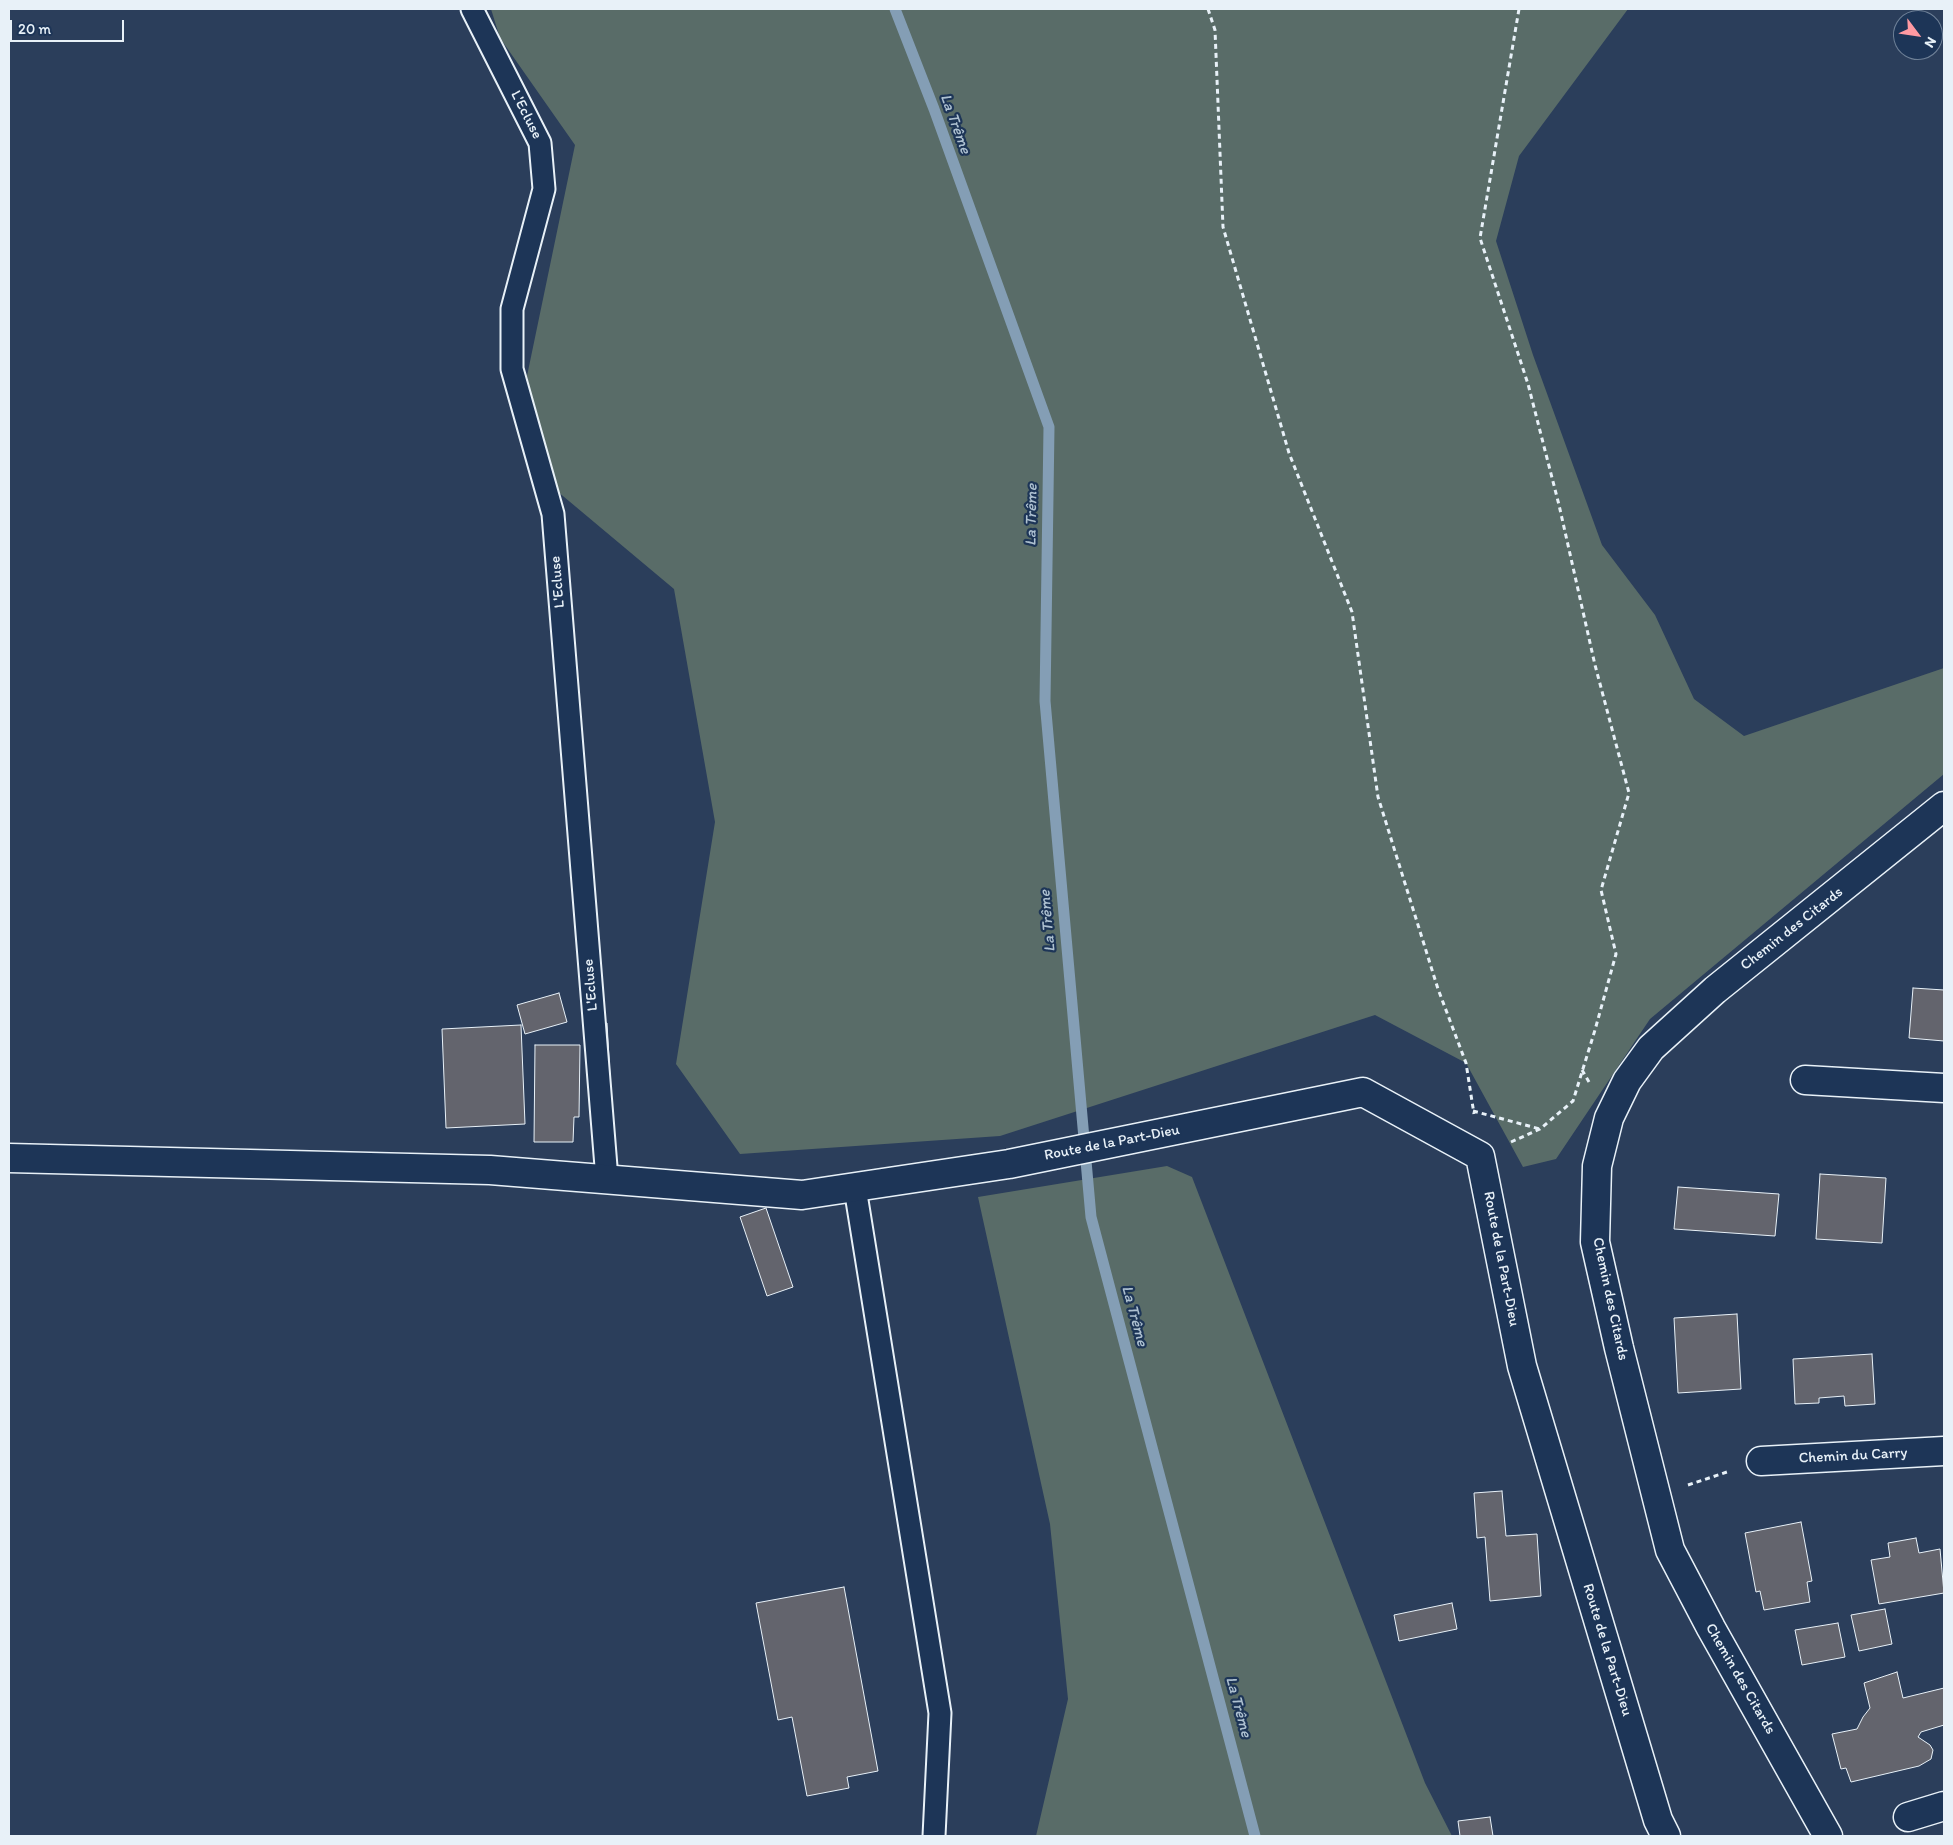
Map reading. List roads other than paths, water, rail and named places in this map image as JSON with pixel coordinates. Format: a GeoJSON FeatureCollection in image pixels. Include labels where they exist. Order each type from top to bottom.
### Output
{"type":"FeatureCollection","features":[{"type":"Feature","properties":{"kind":"street","name":"Chemin des Citards"},"geometry":{"type":"LineString","coordinates":[[1828,1836],[1711,1628],[1670,1550],[1619,1348],[1595,1242],[1597,1166],[1609,1118],[1627,1081],[1651,1048],[1715,990],[1944,806]]}},
{"type":"Feature","properties":{"kind":"street"},"geometry":{"type":"LineString","coordinates":[[1805,1080],[1944,1088]]}},
{"type":"Feature","properties":{"kind":"street","name":"Route de la Part-Dieu"},"geometry":{"type":"LineString","coordinates":[[9,1158],[490,1170],[802,1195],[1008,1164],[1363,1092],[1480,1156],[1522,1366],[1658,1820],[1666,1836]]}},
{"type":"Feature","properties":{"kind":"street","name":"Chemin du Carry"},"geometry":{"type":"LineString","coordinates":[[1761,1461],[1944,1451]]}},
{"type":"Feature","properties":{"kind":"street"},"geometry":{"type":"LineString","coordinates":[[1908,1817],[1944,1806]]}},
{"type":"Feature","properties":{"kind":"lane","name":"L'Ecluse"},"geometry":{"type":"LineString","coordinates":[[472,9],[540,143],[544,189],[512,309],[512,370],[553,514],[607,1179]]}},
{"type":"Feature","properties":{"kind":"lane"},"geometry":{"type":"LineString","coordinates":[[855,1188],[940,1714],[934,1836]]}},
{"type":"Feature","properties":{"kind":"waterway","name":"La Trême"},"geometry":{"type":"LineString","coordinates":[[895,9],[934,109],[1049,427],[1045,701],[1091,1217],[1255,1836]]}}]}
